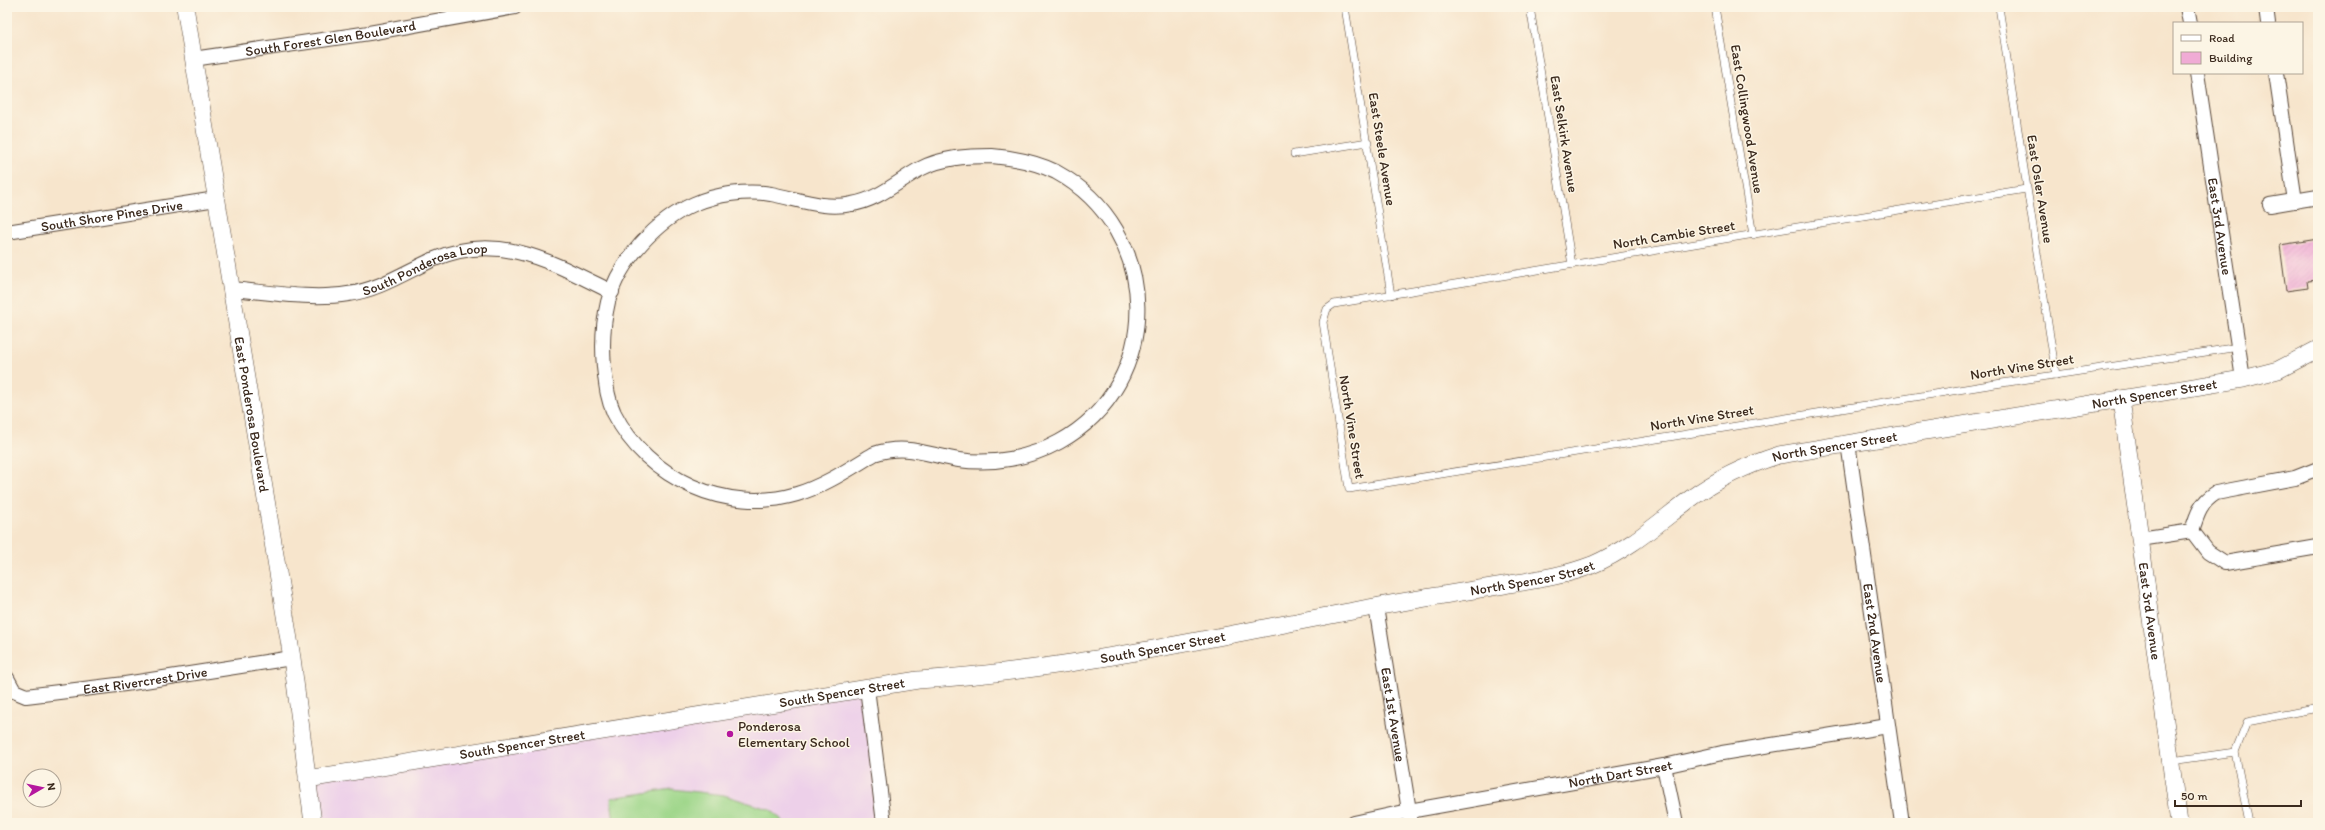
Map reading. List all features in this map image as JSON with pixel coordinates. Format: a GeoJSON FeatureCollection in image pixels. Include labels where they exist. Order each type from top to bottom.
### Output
{"type":"FeatureCollection","features":[{"type":"Feature","properties":{"kind":"street","name":"East Ponderosa Boulevard"},"geometry":{"type":"LineString","coordinates":[[185,7],[292,658],[313,823]]}},
{"type":"Feature","properties":{"kind":"street","name":"South Forest Glen Boulevard"},"geometry":{"type":"LineString","coordinates":[[193,58],[369,33],[515,7]]}},
{"type":"Feature","properties":{"kind":"street"},"geometry":{"type":"LineString","coordinates":[[2187,7],[2190,22]]}},
{"type":"Feature","properties":{"kind":"street"},"geometry":{"type":"LineString","coordinates":[[2266,7],[2268,22]]}},
{"type":"Feature","properties":{"kind":"street","name":"East 3rd Avenue"},"geometry":{"type":"LineString","coordinates":[[2197,74],[2244,379]]}},
{"type":"Feature","properties":{"kind":"street"},"geometry":{"type":"LineString","coordinates":[[2276,74],[2295,200]]}},
{"type":"Feature","properties":{"kind":"street"},"geometry":{"type":"LineString","coordinates":[[992,156],[1020,160],[1056,172],[1093,200],[1112,223],[1123,243],[1133,268],[1138,294],[1138,318],[1130,356],[1120,381],[1095,415],[1078,430],[1058,442],[1031,454],[992,461],[959,460],[913,449],[884,451],[874,454],[810,490],[772,499],[750,501],[732,499],[702,491],[676,478],[647,456],[628,435],[615,414],[607,390],[602,348],[608,301],[612,292],[629,259],[638,247],[659,226],[694,204],[728,195],[759,193],[820,205],[844,206],[877,196],[933,163],[955,158],[992,156]]}},
{"type":"Feature","properties":{"kind":"street"},"geometry":{"type":"LineString","coordinates":[[2270,205],[2318,197]]}},
{"type":"Feature","properties":{"kind":"street","name":"South Shore Pines Drive"},"geometry":{"type":"LineString","coordinates":[[7,232],[216,199]]}},
{"type":"Feature","properties":{"kind":"street","name":"South Ponderosa Loop"},"geometry":{"type":"LineString","coordinates":[[231,289],[320,296],[347,295],[386,283],[440,257],[461,251],[492,248],[512,250],[539,257],[612,292]]}},
{"type":"Feature","properties":{"kind":"street","name":"North Spencer Street"},"geometry":{"type":"LineString","coordinates":[[1376,607],[1540,579],[1592,565],[1634,542],[1690,499],[1731,474],[1779,455],[2244,379],[2278,370],[2318,349]]}},
{"type":"Feature","properties":{"kind":"street","name":"East 3rd Avenue"},"geometry":{"type":"LineString","coordinates":[[2120,400],[2179,823]]}},
{"type":"Feature","properties":{"kind":"street","name":"East 2nd Avenue"},"geometry":{"type":"LineString","coordinates":[[1848,443],[1902,823]]}},
{"type":"Feature","properties":{"kind":"street"},"geometry":{"type":"LineString","coordinates":[[2192,531],[2200,508],[2207,499],[2216,493],[2295,478],[2318,469]]}},
{"type":"Feature","properties":{"kind":"street"},"geometry":{"type":"LineString","coordinates":[[2140,539],[2192,531]]}},
{"type":"Feature","properties":{"kind":"street"},"geometry":{"type":"LineString","coordinates":[[2192,531],[2208,552],[2225,563],[2318,547]]}},
{"type":"Feature","properties":{"kind":"street","name":"South Spencer Street"},"geometry":{"type":"LineString","coordinates":[[307,779],[918,680],[987,676],[1164,647],[1376,607]]}},
{"type":"Feature","properties":{"kind":"street","name":"East 1st Avenue"},"geometry":{"type":"LineString","coordinates":[[1376,607],[1410,817]]}},
{"type":"Feature","properties":{"kind":"street","name":"East Rivercrest Drive"},"geometry":{"type":"LineString","coordinates":[[7,678],[14,691],[26,696],[125,684],[292,658]]}},
{"type":"Feature","properties":{"kind":"street"},"geometry":{"type":"LineString","coordinates":[[867,688],[884,823]]}},
{"type":"Feature","properties":{"kind":"street","name":"North Dart Street"},"geometry":{"type":"LineString","coordinates":[[1354,823],[1410,817],[1722,753],[1888,726]]}},
{"type":"Feature","properties":{"kind":"street"},"geometry":{"type":"LineString","coordinates":[[1664,766],[1676,823]]}},
{"type":"Feature","properties":{"kind":"lane","name":"East Steele Avenue"},"geometry":{"type":"LineString","coordinates":[[1345,7],[1368,142],[1391,295]]}},
{"type":"Feature","properties":{"kind":"lane","name":"East Selkirk Avenue"},"geometry":{"type":"LineString","coordinates":[[1530,7],[1572,265]]}},
{"type":"Feature","properties":{"kind":"lane","name":"East Collingwood Avenue"},"geometry":{"type":"LineString","coordinates":[[1715,7],[1752,235]]}},
{"type":"Feature","properties":{"kind":"lane","name":"East Osler Avenue"},"geometry":{"type":"LineString","coordinates":[[1998,7],[2056,374]]}},
{"type":"Feature","properties":{"kind":"lane"},"geometry":{"type":"LineString","coordinates":[[1294,154],[1368,142]]}},
{"type":"Feature","properties":{"kind":"lane","name":"North Cambie Street"},"geometry":{"type":"LineString","coordinates":[[1327,309],[1334,304],[2026,189]]}},
{"type":"Feature","properties":{"kind":"lane","name":"North Vine Street"},"geometry":{"type":"LineString","coordinates":[[1327,309],[1323,317],[1323,326],[1349,489],[2056,374],[2240,347]]}},
{"type":"Feature","properties":{"kind":"lane"},"geometry":{"type":"LineString","coordinates":[[2249,823],[2235,752],[2247,722],[2318,708]]}},
{"type":"Feature","properties":{"kind":"lane"},"geometry":{"type":"LineString","coordinates":[[2170,761],[2235,752]]}},
{"type":"Feature","properties":{"kind":"shaded area","name":"Ponderosa Elementary School"},"geometry":{"type":"Polygon","coordinates":[[[867,688],[884,823],[313,823],[307,779],[867,688]]]}},
{"type":"Feature","properties":{"kind":"green space"},"geometry":{"type":"Polygon","coordinates":[[[672,789],[724,795],[771,810],[785,823],[614,823],[611,798],[672,789]]]}},
{"type":"Feature","properties":{"kind":"building"},"geometry":{"type":"Polygon","coordinates":[[[2318,239],[2318,280],[2307,281],[2308,288],[2286,291],[2280,245],[2318,239]]]}},
{"type":"Feature","properties":{"kind":"place","name":"Ponderosa Elementary School"},"geometry":{"type":"Point","coordinates":[730,734]}}]}
